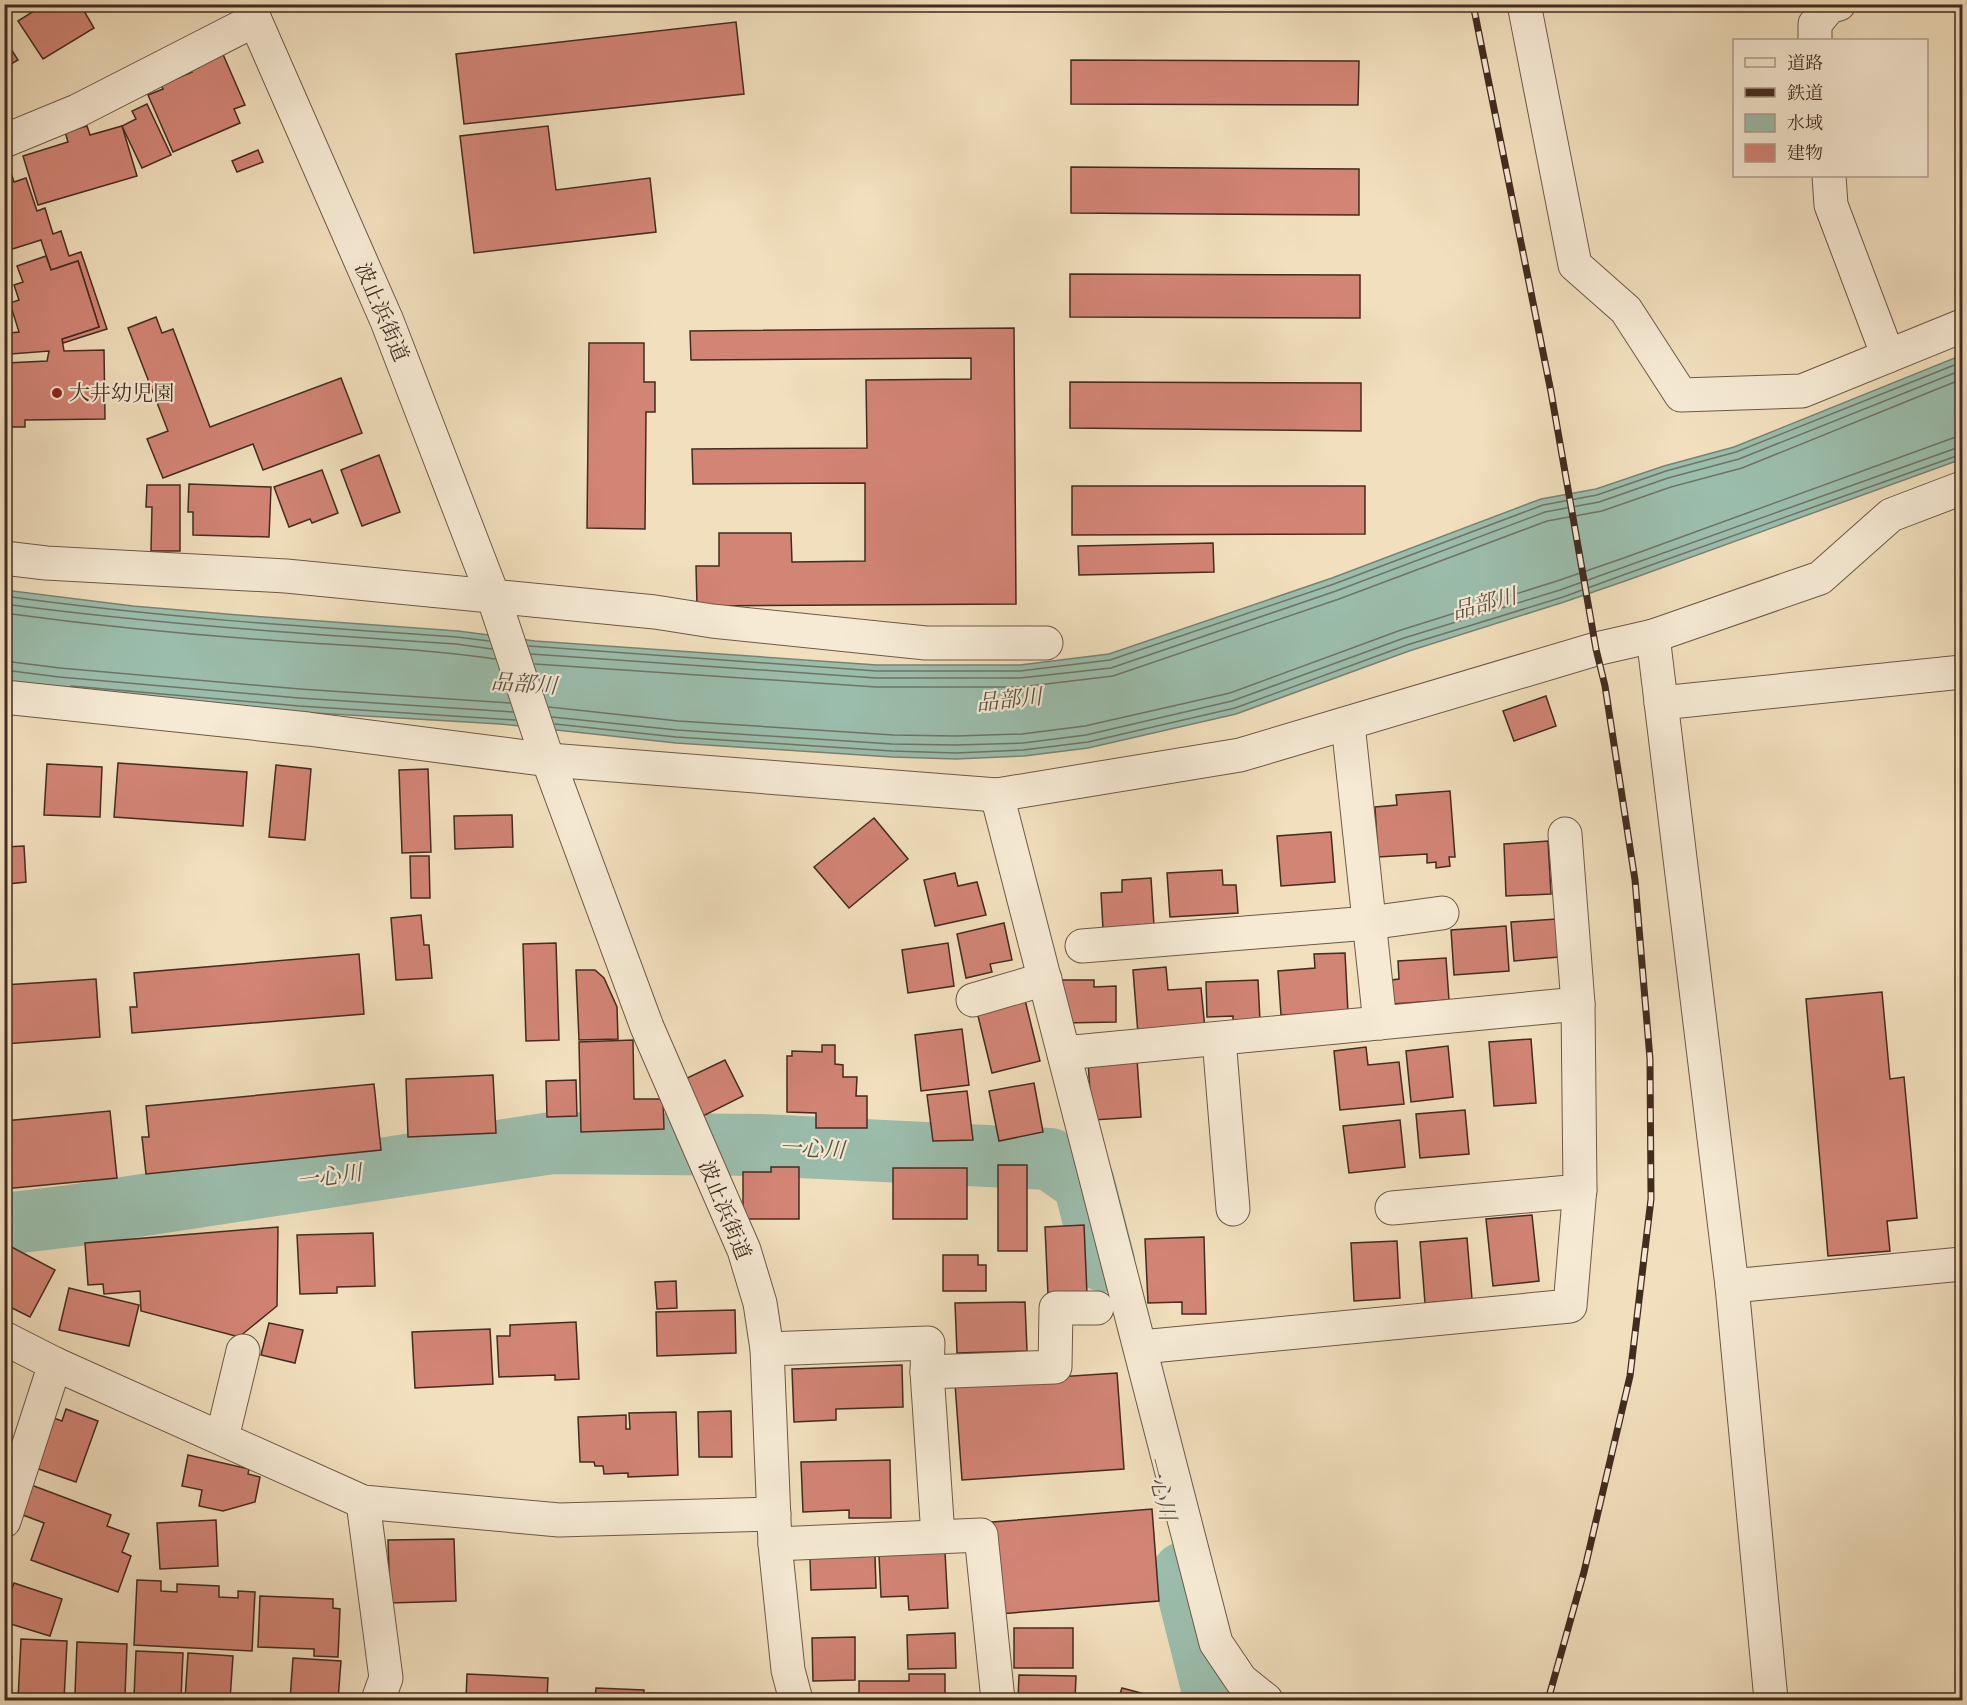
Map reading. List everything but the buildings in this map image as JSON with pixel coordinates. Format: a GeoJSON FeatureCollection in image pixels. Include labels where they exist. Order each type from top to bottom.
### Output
{"type":"FeatureCollection","features":[{"type":"Feature","properties":{"kind":"street"},"geometry":{"type":"LineString","coordinates":[[1524,4],[1575,265],[1626,310],[1681,395],[1802,391],[1962,326]]}},
{"type":"Feature","properties":{"kind":"street"},"geometry":{"type":"LineString","coordinates":[[1815,39],[1815,24],[1829,7],[1839,4]]}},
{"type":"Feature","properties":{"kind":"street"},"geometry":{"type":"LineString","coordinates":[[4,141],[77,111],[252,12]]}},
{"type":"Feature","properties":{"kind":"street","name":"波止浜街道"},"geometry":{"type":"LineString","coordinates":[[252,12],[387,321],[497,610],[546,753],[647,1027],[744,1250],[760,1303],[767,1349],[775,1529],[788,1670],[795,1701]]}},
{"type":"Feature","properties":{"kind":"street"},"geometry":{"type":"LineString","coordinates":[[1829,177],[1831,205],[1888,356]]}},
{"type":"Feature","properties":{"kind":"street"},"geometry":{"type":"LineString","coordinates":[[4,697],[546,753],[997,795],[1240,755],[1596,649],[1653,636],[1820,578],[1892,514],[1962,488]]}},
{"type":"Feature","properties":{"kind":"street"},"geometry":{"type":"LineString","coordinates":[[4,558],[46,563],[286,576],[497,610],[655,612],[712,621],[926,644],[1046,644]]}},
{"type":"Feature","properties":{"kind":"street"},"geometry":{"type":"LineString","coordinates":[[1653,636],[1732,1286],[1771,1701]]}},
{"type":"Feature","properties":{"kind":"street"},"geometry":{"type":"LineString","coordinates":[[1661,703],[1962,672]]}},
{"type":"Feature","properties":{"kind":"street"},"geometry":{"type":"LineString","coordinates":[[1348,724],[1380,1023]]}},
{"type":"Feature","properties":{"kind":"street"},"geometry":{"type":"LineString","coordinates":[[997,795],[1216,1643],[1241,1680],[1266,1701]]}},
{"type":"Feature","properties":{"kind":"street"},"geometry":{"type":"LineString","coordinates":[[1141,1347],[1570,1305],[1580,1191],[1578,1004],[1565,834]]}},
{"type":"Feature","properties":{"kind":"street"},"geometry":{"type":"LineString","coordinates":[[1082,946],[1370,923],[1442,913]]}},
{"type":"Feature","properties":{"kind":"street"},"geometry":{"type":"LineString","coordinates":[[973,1000],[1045,979]]}},
{"type":"Feature","properties":{"kind":"street"},"geometry":{"type":"LineString","coordinates":[[1064,1053],[1578,1004]]}},
{"type":"Feature","properties":{"kind":"street"},"geometry":{"type":"LineString","coordinates":[[1219,1039],[1233,1209]]}},
{"type":"Feature","properties":{"kind":"street"},"geometry":{"type":"LineString","coordinates":[[1392,1208],[1580,1191]]}},
{"type":"Feature","properties":{"kind":"street"},"geometry":{"type":"LineString","coordinates":[[1732,1286],[1962,1264]]}},
{"type":"Feature","properties":{"kind":"street"},"geometry":{"type":"LineString","coordinates":[[927,1372],[1055,1367],[1056,1308],[1097,1308]]}},
{"type":"Feature","properties":{"kind":"street"},"geometry":{"type":"LineString","coordinates":[[4,1338],[55,1364],[363,1502],[559,1520],[938,1536],[981,1535],[998,1701]]}},
{"type":"Feature","properties":{"kind":"street"},"geometry":{"type":"LineString","coordinates":[[767,1349],[928,1343],[927,1372],[938,1536]]}},
{"type":"Feature","properties":{"kind":"street"},"geometry":{"type":"LineString","coordinates":[[222,1438],[243,1351]]}},
{"type":"Feature","properties":{"kind":"street"},"geometry":{"type":"LineString","coordinates":[[4,1521],[55,1364]]}},
{"type":"Feature","properties":{"kind":"street"},"geometry":{"type":"LineString","coordinates":[[363,1502],[386,1678],[378,1701]]}},
{"type":"Feature","properties":{"kind":"water","name":"品部川"},"geometry":{"type":"Polygon","coordinates":[[[1962,355],[1962,459],[1628,580],[1409,651],[1236,714],[1088,748],[1024,756],[956,759],[892,757],[676,743],[500,724],[298,712],[5,683],[5,590],[133,606],[458,631],[535,641],[877,665],[1020,665],[1109,654],[1332,578],[1541,499],[1596,489],[1664,466],[1734,447],[1962,355]]]}},
{"type":"Feature","properties":{"kind":"waterway","name":"一心川"},"geometry":{"type":"LineString","coordinates":[[4,1224],[71,1216],[552,1143],[760,1145],[1050,1159],[1084,1183],[1104,1261]]}},
{"type":"Feature","properties":{"kind":"waterway","name":"一心川"},"geometry":{"type":"LineString","coordinates":[[1183,1573],[1215,1700]]}},
{"type":"Feature","properties":{"kind":"railway"},"geometry":{"type":"LineString","coordinates":[[1473,4],[1551,392],[1596,649],[1605,686],[1635,880],[1650,1059],[1651,1199],[1630,1376],[1584,1572],[1548,1700]]}},
{"type":"Feature","properties":{"kind":"place","name":"大井幼児園"},"geometry":{"type":"Point","coordinates":[57,393]}}]}
